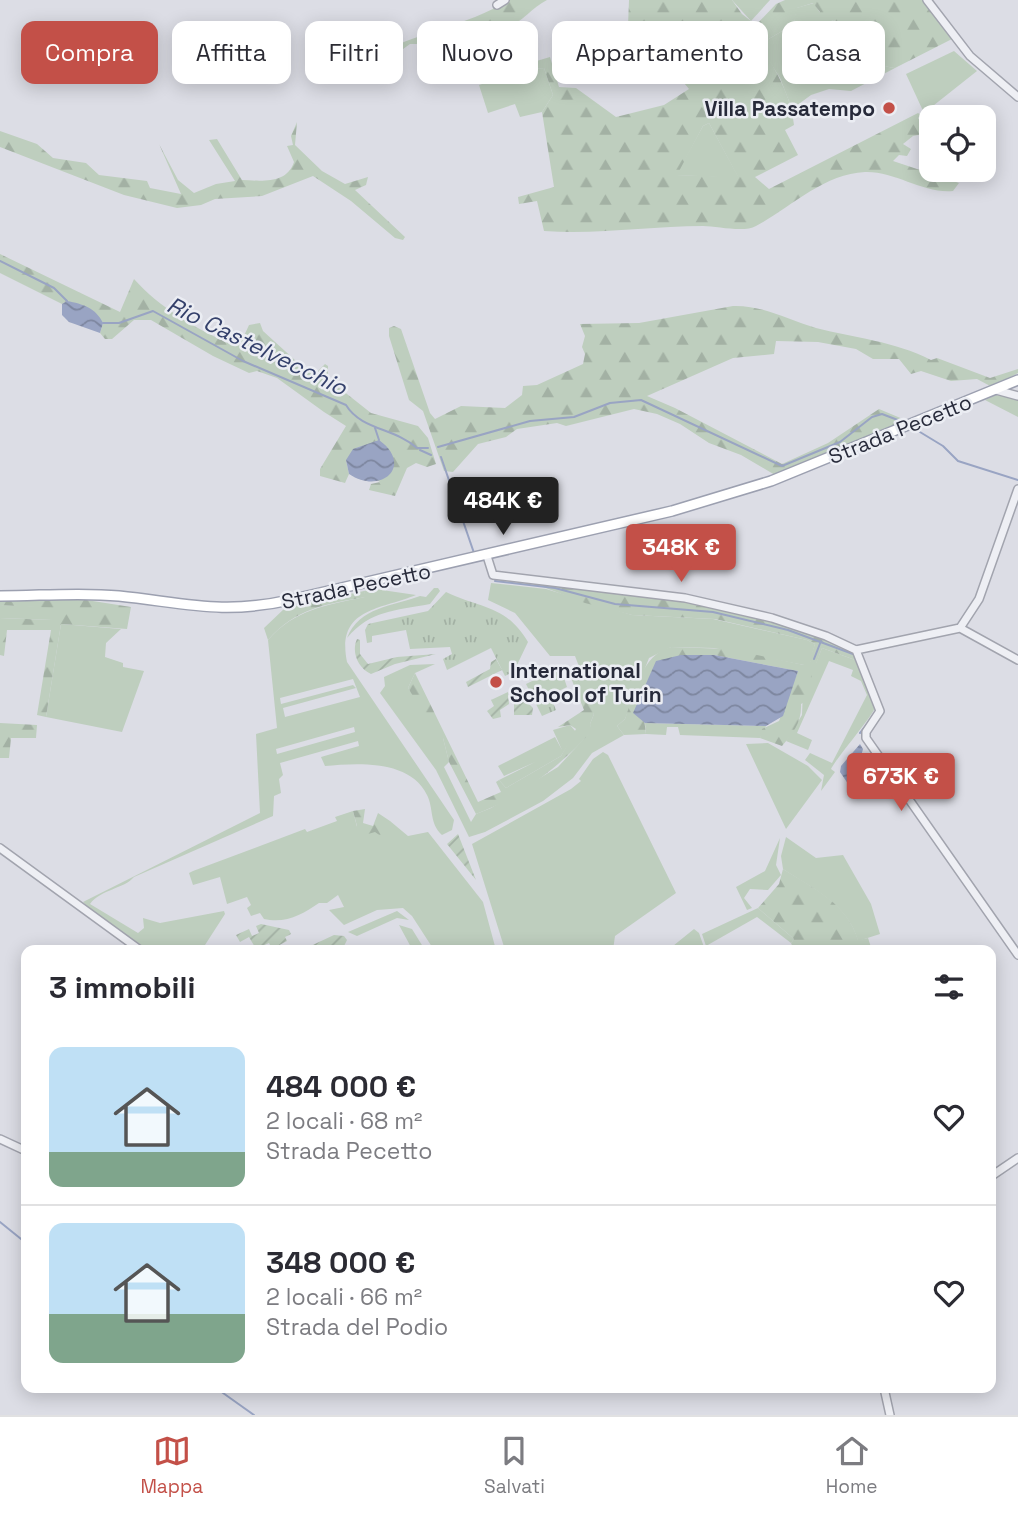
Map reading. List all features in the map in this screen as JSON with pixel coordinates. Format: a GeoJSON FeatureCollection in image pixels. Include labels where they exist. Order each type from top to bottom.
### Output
{"type":"FeatureCollection","features":[{"type":"Feature","properties":{"kind":"main road","name":"Strada Pecetto"},"geometry":{"type":"LineString","coordinates":[[0,596],[106,595],[237,609],[487,556],[672,511],[771,481],[1018,380]]}},
{"type":"Feature","properties":{"kind":"street"},"geometry":{"type":"LineString","coordinates":[[497,5],[505,0]]}},
{"type":"Feature","properties":{"kind":"street"},"geometry":{"type":"LineString","coordinates":[[927,0],[970,56],[1018,97]]}},
{"type":"Feature","properties":{"kind":"street"},"geometry":{"type":"LineString","coordinates":[[996,390],[1018,396]]}},
{"type":"Feature","properties":{"kind":"street"},"geometry":{"type":"LineString","coordinates":[[960,628],[979,599],[1018,489]]}},
{"type":"Feature","properties":{"kind":"street"},"geometry":{"type":"LineString","coordinates":[[487,556],[493,575],[685,598],[772,618],[826,636],[856,650],[960,628],[1018,660]]}},
{"type":"Feature","properties":{"kind":"street"},"geometry":{"type":"LineString","coordinates":[[856,650],[880,711],[866,732],[866,738],[1018,956]]}},
{"type":"Feature","properties":{"kind":"street"},"geometry":{"type":"LineString","coordinates":[[0,848],[133,945]]}},
{"type":"Feature","properties":{"kind":"street"},"geometry":{"type":"LineString","coordinates":[[0,1139],[21,1149]]}},
{"type":"Feature","properties":{"kind":"street"},"geometry":{"type":"LineString","coordinates":[[996,1173],[1018,1158]]}},
{"type":"Feature","properties":{"kind":"street"},"geometry":{"type":"LineString","coordinates":[[885,1393],[890,1415]]}},
{"type":"Feature","properties":{"kind":"green space"},"geometry":{"type":"Polygon","coordinates":[[[509,0],[547,0],[519,21],[464,21],[509,0]]]}},
{"type":"Feature","properties":{"kind":"green space"},"geometry":{"type":"Polygon","coordinates":[[[629,0],[732,0],[751,21],[628,21],[629,0]]]}},
{"type":"Feature","properties":{"kind":"green space"},"geometry":{"type":"Polygon","coordinates":[[[732,0],[770,0],[751,21],[732,0]]]}},
{"type":"Feature","properties":{"kind":"green space"},"geometry":{"type":"Polygon","coordinates":[[[785,0],[923,0],[952,39],[895,68],[885,66],[885,21],[815,21],[820,12],[813,3],[797,8],[795,21],[782,21],[782,31],[768,39],[768,21],[760,21],[776,4],[785,0]]]}},
{"type":"Feature","properties":{"kind":"green space"},"geometry":{"type":"Polygon","coordinates":[[[814,3],[825,21],[794,21],[796,8],[814,3]]]}},
{"type":"Feature","properties":{"kind":"green space"},"geometry":{"type":"Polygon","coordinates":[[[782,31],[782,83],[768,59],[768,39],[782,31]]]}},
{"type":"Feature","properties":{"kind":"green space"},"geometry":{"type":"Polygon","coordinates":[[[417,38],[417,44],[410,44],[403,49],[405,42],[417,38]]]}},
{"type":"Feature","properties":{"kind":"green space"},"geometry":{"type":"Polygon","coordinates":[[[954,51],[977,71],[934,105],[920,105],[906,74],[954,51]]]}},
{"type":"Feature","properties":{"kind":"green space"},"geometry":{"type":"Polygon","coordinates":[[[550,57],[552,84],[576,88],[616,117],[664,105],[689,89],[685,84],[768,84],[768,58],[787,94],[794,125],[785,130],[798,155],[755,177],[769,189],[918,113],[919,135],[903,144],[911,149],[907,156],[899,155],[893,161],[919,170],[919,182],[959,183],[953,191],[942,191],[887,175],[865,172],[850,174],[821,185],[756,226],[738,229],[703,226],[584,232],[544,231],[537,201],[519,204],[518,197],[554,187],[542,112],[553,95],[544,68],[538,69],[538,61],[550,57]],[[709,123],[703,126],[677,175],[738,177],[709,123]]]}},
{"type":"Feature","properties":{"kind":"green space"},"geometry":{"type":"Polygon","coordinates":[[[885,66],[895,68],[885,73],[885,66]]]}},
{"type":"Feature","properties":{"kind":"green space"},"geometry":{"type":"Polygon","coordinates":[[[544,68],[553,95],[542,112],[520,117],[515,104],[488,113],[479,85],[538,84],[538,69],[544,68]]]}},
{"type":"Feature","properties":{"kind":"green space"},"geometry":{"type":"Polygon","coordinates":[[[782,84],[864,84],[851,91],[829,89],[811,95],[792,109],[782,84]]]}},
{"type":"Feature","properties":{"kind":"green space"},"geometry":{"type":"Polygon","coordinates":[[[297,122],[295,145],[322,171],[345,184],[368,177],[366,185],[355,190],[405,237],[403,240],[395,238],[351,201],[313,176],[262,196],[215,199],[201,205],[177,208],[124,195],[0,147],[0,131],[37,144],[53,158],[86,163],[99,175],[147,181],[150,188],[181,194],[159,144],[178,180],[194,193],[216,184],[235,181],[209,140],[217,139],[242,180],[273,180],[286,174],[294,162],[287,146],[293,145],[291,136],[297,122]]]}},
{"type":"Feature","properties":{"kind":"green space"},"geometry":{"type":"Polygon","coordinates":[[[709,123],[739,178],[676,175],[703,126],[709,123]]]}},
{"type":"Feature","properties":{"kind":"green space"},"geometry":{"type":"Polygon","coordinates":[[[0,254],[120,312],[134,279],[155,299],[179,316],[230,344],[243,338],[249,325],[260,323],[263,331],[307,371],[314,375],[325,364],[328,366],[328,379],[371,413],[418,426],[428,438],[436,464],[427,467],[416,463],[407,468],[395,496],[369,490],[371,484],[380,482],[346,460],[349,474],[345,483],[320,476],[320,469],[346,426],[277,378],[257,371],[249,373],[213,356],[151,320],[134,320],[112,339],[105,339],[100,333],[103,323],[67,301],[62,304],[0,273],[0,254]]]}},
{"type":"Feature","properties":{"kind":"green space"},"geometry":{"type":"Polygon","coordinates":[[[733,306],[765,310],[816,328],[889,344],[990,378],[1018,369],[1018,373],[992,387],[977,379],[951,381],[921,371],[911,374],[899,359],[873,359],[856,349],[818,342],[776,341],[774,354],[733,358],[647,396],[782,464],[828,443],[879,409],[910,422],[775,475],[741,455],[709,443],[680,424],[657,414],[634,409],[566,426],[557,423],[517,429],[506,437],[478,444],[453,472],[444,471],[423,411],[409,400],[389,336],[389,328],[394,326],[401,329],[430,413],[435,419],[461,406],[505,408],[522,395],[523,386],[537,385],[583,364],[585,354],[582,347],[585,336],[580,324],[639,323],[733,306]]]}},
{"type":"Feature","properties":{"kind":"green space"},"geometry":{"type":"Polygon","coordinates":[[[996,395],[1018,399],[1018,417],[985,400],[996,395]]]}},
{"type":"Feature","properties":{"kind":"green space"},"geometry":{"type":"Polygon","coordinates":[[[530,582],[706,606],[759,617],[804,629],[839,644],[858,661],[822,648],[816,664],[809,661],[815,644],[807,640],[715,619],[632,615],[585,603],[530,582]]]}},
{"type":"Feature","properties":{"kind":"green space"},"geometry":{"type":"Polygon","coordinates":[[[491,583],[546,589],[632,615],[713,619],[807,640],[815,644],[810,661],[816,663],[822,648],[858,661],[871,690],[874,711],[831,769],[835,772],[821,791],[824,775],[805,760],[810,753],[832,763],[867,695],[861,681],[851,676],[853,670],[829,661],[797,733],[812,740],[808,750],[786,741],[802,715],[804,665],[714,648],[671,647],[649,658],[625,719],[617,726],[624,735],[592,753],[573,778],[543,801],[485,832],[469,837],[436,770],[380,693],[385,686],[384,677],[410,665],[435,664],[415,673],[408,688],[443,738],[449,762],[444,767],[471,822],[476,814],[491,808],[558,767],[591,731],[590,724],[594,714],[582,698],[573,677],[580,669],[575,656],[550,656],[515,613],[488,600],[491,583]]]}},
{"type":"Feature","properties":{"kind":"green space"},"geometry":{"type":"Polygon","coordinates":[[[434,588],[440,591],[430,604],[394,610],[374,617],[347,638],[352,628],[368,614],[420,596],[426,597],[434,588]]]}},
{"type":"Feature","properties":{"kind":"green space"},"geometry":{"type":"Polygon","coordinates":[[[375,589],[416,595],[375,609],[355,621],[348,631],[345,644],[347,662],[454,820],[452,830],[442,835],[438,830],[427,795],[419,783],[408,775],[395,769],[366,764],[325,766],[321,757],[359,746],[358,741],[280,763],[283,775],[279,779],[281,793],[274,796],[273,816],[134,877],[100,895],[90,904],[138,933],[144,928],[143,918],[160,923],[224,911],[225,914],[205,945],[141,945],[91,910],[83,902],[260,813],[256,734],[277,728],[268,640],[289,621],[312,610],[365,597],[364,591],[375,589]],[[353,679],[280,698],[281,704],[353,685],[356,688],[283,708],[285,717],[360,697],[353,679]],[[354,727],[276,749],[277,754],[355,732],[354,727]]]}},
{"type":"Feature","properties":{"kind":"green space"},"geometry":{"type":"Polygon","coordinates":[[[364,591],[366,597],[325,605],[301,614],[268,640],[264,628],[285,608],[364,591]]]}},
{"type":"Feature","properties":{"kind":"green space"},"geometry":{"type":"Polygon","coordinates":[[[446,592],[502,614],[520,630],[528,642],[517,665],[519,669],[505,676],[491,648],[447,670],[443,659],[452,654],[450,647],[410,649],[406,630],[372,636],[372,642],[367,643],[365,630],[368,624],[428,611],[446,592]]]}},
{"type":"Feature","properties":{"kind":"green space"},"geometry":{"type":"Polygon","coordinates":[[[80,599],[131,607],[127,629],[61,624],[46,717],[37,715],[51,630],[7,630],[4,656],[0,655],[0,618],[52,620],[52,608],[0,605],[0,600],[80,599]]]}},
{"type":"Feature","properties":{"kind":"green space"},"geometry":{"type":"Polygon","coordinates":[[[0,605],[52,607],[52,620],[0,618],[0,605]]]}},
{"type":"Feature","properties":{"kind":"green space"},"geometry":{"type":"Polygon","coordinates":[[[61,624],[121,629],[106,643],[105,657],[123,663],[123,667],[144,671],[122,732],[46,717],[61,624]]]}},
{"type":"Feature","properties":{"kind":"green space"},"geometry":{"type":"Polygon","coordinates":[[[357,639],[360,640],[360,654],[368,664],[397,657],[436,654],[395,664],[371,674],[362,668],[357,659],[357,639]]]}},
{"type":"Feature","properties":{"kind":"green space"},"geometry":{"type":"Polygon","coordinates":[[[671,647],[729,649],[804,665],[812,671],[811,698],[801,704],[798,722],[782,746],[760,738],[762,729],[779,721],[798,671],[714,655],[681,655],[644,719],[646,734],[624,735],[617,726],[625,719],[640,676],[653,658],[671,647]]]}},
{"type":"Feature","properties":{"kind":"green space"},"geometry":{"type":"Polygon","coordinates":[[[496,659],[502,670],[468,687],[466,682],[490,669],[491,662],[496,659]]]}},
{"type":"Feature","properties":{"kind":"green space"},"geometry":{"type":"Polygon","coordinates":[[[565,665],[570,674],[564,678],[567,687],[550,695],[556,710],[542,716],[526,684],[565,665]]]}},
{"type":"Feature","properties":{"kind":"green space"},"geometry":{"type":"Polygon","coordinates":[[[415,673],[478,802],[501,792],[496,782],[499,780],[506,788],[561,756],[576,729],[570,725],[558,727],[584,710],[571,678],[573,677],[594,714],[590,724],[592,731],[539,779],[509,799],[476,814],[449,762],[443,738],[439,738],[408,688],[415,673]]]}},
{"type":"Feature","properties":{"kind":"green space"},"geometry":{"type":"Polygon","coordinates":[[[518,686],[523,687],[525,700],[533,708],[532,715],[514,715],[514,693],[518,686]]]}},
{"type":"Feature","properties":{"kind":"green space"},"geometry":{"type":"Polygon","coordinates":[[[508,692],[509,704],[500,710],[501,717],[493,719],[487,711],[494,706],[491,700],[508,692]]]}},
{"type":"Feature","properties":{"kind":"green space"},"geometry":{"type":"Polygon","coordinates":[[[0,723],[37,725],[36,738],[11,738],[9,758],[0,758],[0,723]]]}},
{"type":"Feature","properties":{"kind":"green space"},"geometry":{"type":"Polygon","coordinates":[[[645,723],[766,726],[760,738],[680,735],[678,727],[667,727],[666,735],[646,734],[645,723]]]}},
{"type":"Feature","properties":{"kind":"green space"},"geometry":{"type":"Polygon","coordinates":[[[570,725],[576,732],[561,756],[506,788],[499,780],[535,762],[504,776],[498,766],[555,737],[562,750],[553,730],[570,725]]]}},
{"type":"Feature","properties":{"kind":"green space"},"geometry":{"type":"Polygon","coordinates":[[[768,743],[808,766],[822,780],[786,829],[746,744],[768,743]]]}},
{"type":"Feature","properties":{"kind":"green space"},"geometry":{"type":"Polygon","coordinates":[[[603,752],[608,755],[676,893],[615,936],[614,945],[503,945],[472,844],[571,789],[581,781],[579,779],[593,759],[603,752]]]}},
{"type":"Feature","properties":{"kind":"green space"},"geometry":{"type":"Polygon","coordinates":[[[365,809],[363,823],[373,826],[378,813],[390,821],[391,832],[385,839],[375,832],[354,838],[352,831],[357,826],[353,811],[365,809]]]}},
{"type":"Feature","properties":{"kind":"green space"},"geometry":{"type":"Polygon","coordinates":[[[353,811],[357,827],[363,833],[389,830],[390,821],[408,836],[428,832],[483,902],[495,945],[431,945],[412,916],[403,908],[377,910],[344,925],[329,910],[344,907],[338,895],[327,903],[319,903],[294,917],[264,919],[260,913],[251,916],[247,908],[251,905],[247,897],[227,904],[220,877],[193,885],[189,873],[193,871],[305,829],[307,832],[337,821],[335,817],[353,811]]]}},
{"type":"Feature","properties":{"kind":"green space"},"geometry":{"type":"Polygon","coordinates":[[[458,834],[476,880],[447,844],[458,834]]]}},
{"type":"Feature","properties":{"kind":"green space"},"geometry":{"type":"Polygon","coordinates":[[[786,837],[816,858],[843,855],[871,904],[880,934],[858,941],[853,928],[838,907],[783,869],[781,856],[786,837]]]}},
{"type":"Feature","properties":{"kind":"green space"},"geometry":{"type":"Polygon","coordinates":[[[780,838],[776,865],[781,875],[768,890],[750,889],[744,898],[752,908],[747,910],[736,887],[765,871],[780,838]]]}},
{"type":"Feature","properties":{"kind":"green space"},"geometry":{"type":"Polygon","coordinates":[[[783,869],[817,890],[846,916],[858,940],[868,938],[870,945],[792,945],[794,939],[758,908],[779,884],[783,869]]]}},
{"type":"Feature","properties":{"kind":"green space"},"geometry":{"type":"Polygon","coordinates":[[[758,908],[794,939],[791,943],[757,917],[708,945],[702,934],[758,908]]]}},
{"type":"Feature","properties":{"kind":"green space"},"geometry":{"type":"Polygon","coordinates":[[[397,911],[409,920],[397,918],[357,936],[348,932],[397,911]]]}},
{"type":"Feature","properties":{"kind":"green space"},"geometry":{"type":"Polygon","coordinates":[[[261,924],[289,930],[291,934],[285,937],[287,941],[280,945],[254,945],[249,937],[240,942],[236,935],[249,929],[252,936],[259,933],[256,926],[261,924]]]}},
{"type":"Feature","properties":{"kind":"green space"},"geometry":{"type":"Polygon","coordinates":[[[399,925],[412,929],[422,945],[410,945],[399,925]]]}},
{"type":"Feature","properties":{"kind":"green space"},"geometry":{"type":"Polygon","coordinates":[[[694,929],[699,933],[703,945],[674,945],[694,929]]]}},
{"type":"Feature","properties":{"kind":"green space"},"geometry":{"type":"Polygon","coordinates":[[[334,935],[344,936],[347,940],[344,945],[313,945],[334,935]]]}},
{"type":"Feature","properties":{"kind":"water"},"geometry":{"type":"Polygon","coordinates":[[[67,301],[93,310],[103,323],[100,333],[69,322],[62,315],[62,304],[67,301]]]}},
{"type":"Feature","properties":{"kind":"water"},"geometry":{"type":"Polygon","coordinates":[[[379,440],[394,459],[394,468],[390,475],[373,481],[361,480],[349,474],[346,460],[353,449],[379,440]]]}},
{"type":"Feature","properties":{"kind":"water"},"geometry":{"type":"Polygon","coordinates":[[[681,655],[714,655],[798,671],[783,716],[766,726],[645,723],[633,713],[656,661],[681,655]]]}},
{"type":"Feature","properties":{"kind":"water"},"geometry":{"type":"Polygon","coordinates":[[[860,744],[863,749],[858,768],[869,788],[857,797],[840,772],[841,766],[860,744]]]}},
{"type":"Feature","properties":{"kind":"waterway","name":"Rio Castelvecchio"},"geometry":{"type":"LineString","coordinates":[[0,261],[54,288],[67,301]]}},
{"type":"Feature","properties":{"kind":"waterway","name":"Rio Castelvecchio"},"geometry":{"type":"LineString","coordinates":[[103,323],[119,323],[153,311],[243,361],[346,405],[360,419],[399,436],[417,448],[428,448]]}},
{"type":"Feature","properties":{"kind":"waterway","name":"Rio Castelvecchio"},"geometry":{"type":"LineString","coordinates":[[438,447],[530,421],[574,417],[610,403],[641,400],[782,466],[840,442],[872,417],[882,414],[903,422]]}},
{"type":"Feature","properties":{"kind":"waterway"},"geometry":{"type":"LineString","coordinates":[[375,428],[379,440]]}},
{"type":"Feature","properties":{"kind":"waterway","name":"Rio Castelvecchio"},"geometry":{"type":"LineString","coordinates":[[915,429],[943,446],[958,461],[1018,480]]}},
{"type":"Feature","properties":{"kind":"waterway"},"geometry":{"type":"LineString","coordinates":[[420,450],[431,455]]}},
{"type":"Feature","properties":{"kind":"waterway"},"geometry":{"type":"LineString","coordinates":[[441,457],[474,553]]}},
{"type":"Feature","properties":{"kind":"waterway"},"geometry":{"type":"LineString","coordinates":[[495,581],[555,588],[615,604],[713,612],[788,630],[853,654]]}},
{"type":"Feature","properties":{"kind":"waterway"},"geometry":{"type":"LineString","coordinates":[[814,659],[821,641]]}},
{"type":"Feature","properties":{"kind":"waterway"},"geometry":{"type":"LineString","coordinates":[[860,733],[870,721]]}},
{"type":"Feature","properties":{"kind":"waterway"},"geometry":{"type":"LineString","coordinates":[[0,1222],[21,1239]]}},
{"type":"Feature","properties":{"kind":"waterway"},"geometry":{"type":"LineString","coordinates":[[223,1393],[254,1415]]}},
{"type":"Feature","properties":{"kind":"place","name":"Villa Passatempo"},"geometry":{"type":"Point","coordinates":[889,108]}},
{"type":"Feature","properties":{"kind":"place","name":"International School of Turin"},"geometry":{"type":"Point","coordinates":[496,682]}}]}
